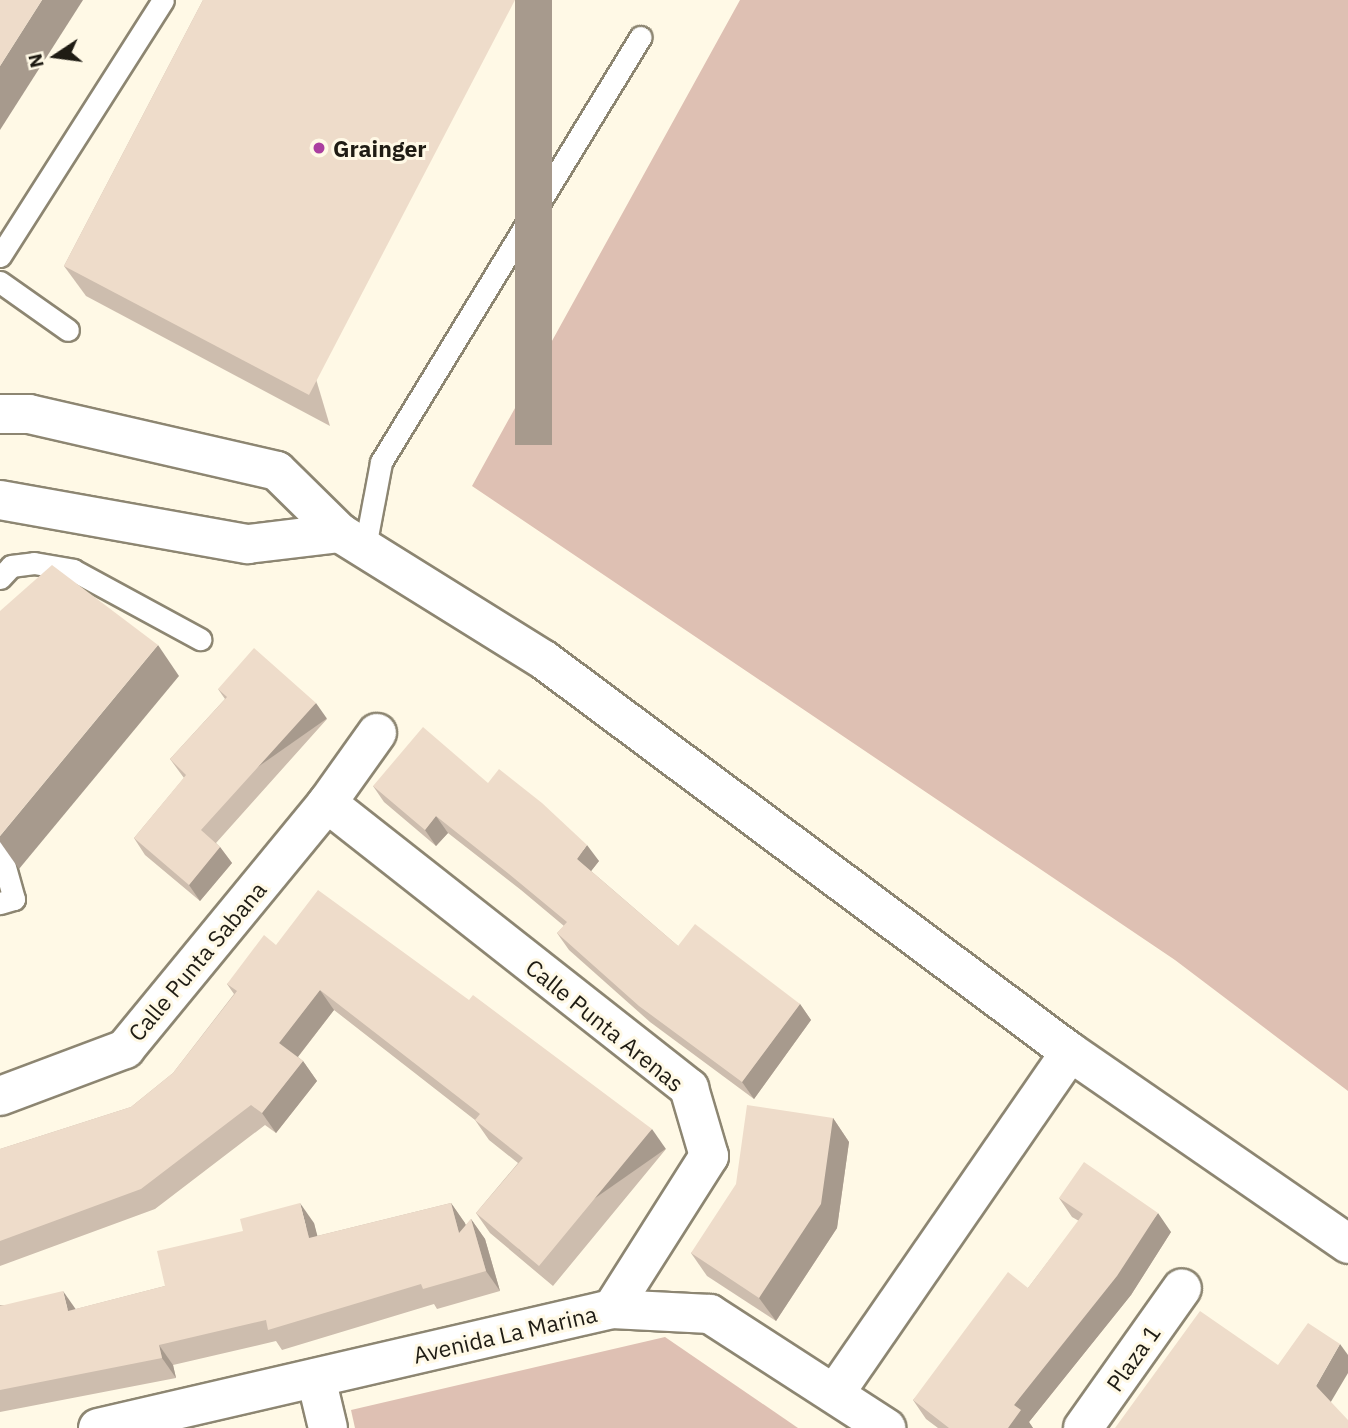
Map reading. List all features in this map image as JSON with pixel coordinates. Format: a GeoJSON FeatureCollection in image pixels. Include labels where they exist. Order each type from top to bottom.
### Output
{"type":"FeatureCollection","features":[{"type":"Feature","properties":{"kind":"street"},"geometry":{"type":"LineString","coordinates":[[0,414],[29,414],[277,471],[353,540],[544,660],[1070,1052],[1348,1244]]}},
{"type":"Feature","properties":{"kind":"street"},"geometry":{"type":"LineString","coordinates":[[0,500],[248,544],[353,540]]}},
{"type":"Feature","properties":{"kind":"street","name":"Calle Punta Sabana"},"geometry":{"type":"LineString","coordinates":[[0,1096],[125,1049],[327,803],[377,733]]}},
{"type":"Feature","properties":{"kind":"street","name":"Calle Punta Arenas"},"geometry":{"type":"LineString","coordinates":[[327,803],[689,1088],[709,1156],[612,1309]]}},
{"type":"Feature","properties":{"kind":"street"},"geometry":{"type":"LineString","coordinates":[[835,1393],[1070,1052]]}},
{"type":"Feature","properties":{"kind":"street","name":"Plaza 1"},"geometry":{"type":"LineString","coordinates":[[1083,1428],[1182,1288]]}},
{"type":"Feature","properties":{"kind":"street","name":"Avenida La Marina"},"geometry":{"type":"LineString","coordinates":[[98,1428],[612,1309],[710,1314],[886,1428]]}},
{"type":"Feature","properties":{"kind":"street"},"geometry":{"type":"LineString","coordinates":[[316,1378],[328,1428]]}},
{"type":"Feature","properties":{"kind":"lane"},"geometry":{"type":"LineString","coordinates":[[0,256],[163,0]]}},
{"type":"Feature","properties":{"kind":"lane"},"geometry":{"type":"LineString","coordinates":[[353,540],[381,462],[640,37]]}},
{"type":"Feature","properties":{"kind":"lane"},"geometry":{"type":"LineString","coordinates":[[0,282],[68,330]]}},
{"type":"Feature","properties":{"kind":"lane"},"geometry":{"type":"LineString","coordinates":[[0,578],[11,566],[34,563],[73,570],[200,639]]}},
{"type":"Feature","properties":{"kind":"lane"},"geometry":{"type":"LineString","coordinates":[[0,849],[14,899],[0,903]]}},
{"type":"Feature","properties":{"kind":"shaded area"},"geometry":{"type":"Polygon","coordinates":[[[740,0],[1348,0],[1348,1091],[1175,960],[472,486],[740,0]]]}},
{"type":"Feature","properties":{"kind":"shaded area"},"geometry":{"type":"Polygon","coordinates":[[[665,1337],[798,1428],[355,1428],[351,1410],[665,1337]]]}},
{"type":"Feature","properties":{"kind":"building"},"geometry":{"type":"Polygon","coordinates":[[[0,0],[42,0],[0,66],[0,0]]]}},
{"type":"Feature","properties":{"kind":"building","name":"Grainger"},"geometry":{"type":"Polygon","coordinates":[[[203,0],[515,0],[309,395],[64,266],[203,0]]]}},
{"type":"Feature","properties":{"kind":"building"},"geometry":{"type":"Polygon","coordinates":[[[52,565],[158,645],[0,836],[0,611],[52,565]]]}},
{"type":"Feature","properties":{"kind":"building"},"geometry":{"type":"Polygon","coordinates":[[[254,648],[316,703],[201,830],[220,847],[189,885],[134,838],[186,775],[170,759],[227,697],[218,689],[254,648]]]}},
{"type":"Feature","properties":{"kind":"building"},"geometry":{"type":"Polygon","coordinates":[[[423,727],[488,783],[499,769],[542,803],[587,845],[577,859],[678,946],[695,924],[800,1004],[742,1082],[639,1006],[557,933],[567,922],[509,874],[436,816],[425,830],[373,786],[423,727]]]}},
{"type":"Feature","properties":{"kind":"building"},"geometry":{"type":"Polygon","coordinates":[[[318,890],[469,1000],[473,995],[652,1129],[539,1266],[476,1213],[523,1158],[475,1120],[480,1114],[320,990],[279,1043],[303,1061],[262,1113],[251,1105],[141,1189],[0,1241],[0,1149],[131,1107],[173,1073],[237,991],[227,984],[264,935],[276,945],[318,890]]]}},
{"type":"Feature","properties":{"kind":"building"},"geometry":{"type":"Polygon","coordinates":[[[747,1105],[833,1118],[821,1204],[759,1298],[691,1253],[736,1184],[747,1105]]]}},
{"type":"Feature","properties":{"kind":"building"},"geometry":{"type":"Polygon","coordinates":[[[1084,1162],[1158,1213],[1117,1276],[1014,1405],[1021,1410],[1008,1428],[949,1428],[913,1400],[1008,1272],[1028,1288],[1083,1214],[1059,1198],[1084,1162]]]}},
{"type":"Feature","properties":{"kind":"building"},"geometry":{"type":"Polygon","coordinates":[[[300,1203],[309,1238],[451,1203],[459,1233],[471,1219],[486,1271],[423,1289],[421,1284],[268,1330],[266,1320],[159,1345],[162,1358],[0,1390],[0,1306],[63,1291],[68,1311],[165,1286],[157,1251],[243,1231],[240,1219],[300,1203]]]}},
{"type":"Feature","properties":{"kind":"building"},"geometry":{"type":"Polygon","coordinates":[[[1200,1311],[1278,1365],[1308,1323],[1340,1344],[1316,1386],[1348,1420],[1348,1428],[1115,1428],[1200,1311]]]}},
{"type":"Feature","properties":{"kind":"place","name":"Grainger"},"geometry":{"type":"Point","coordinates":[319,148]}}]}
